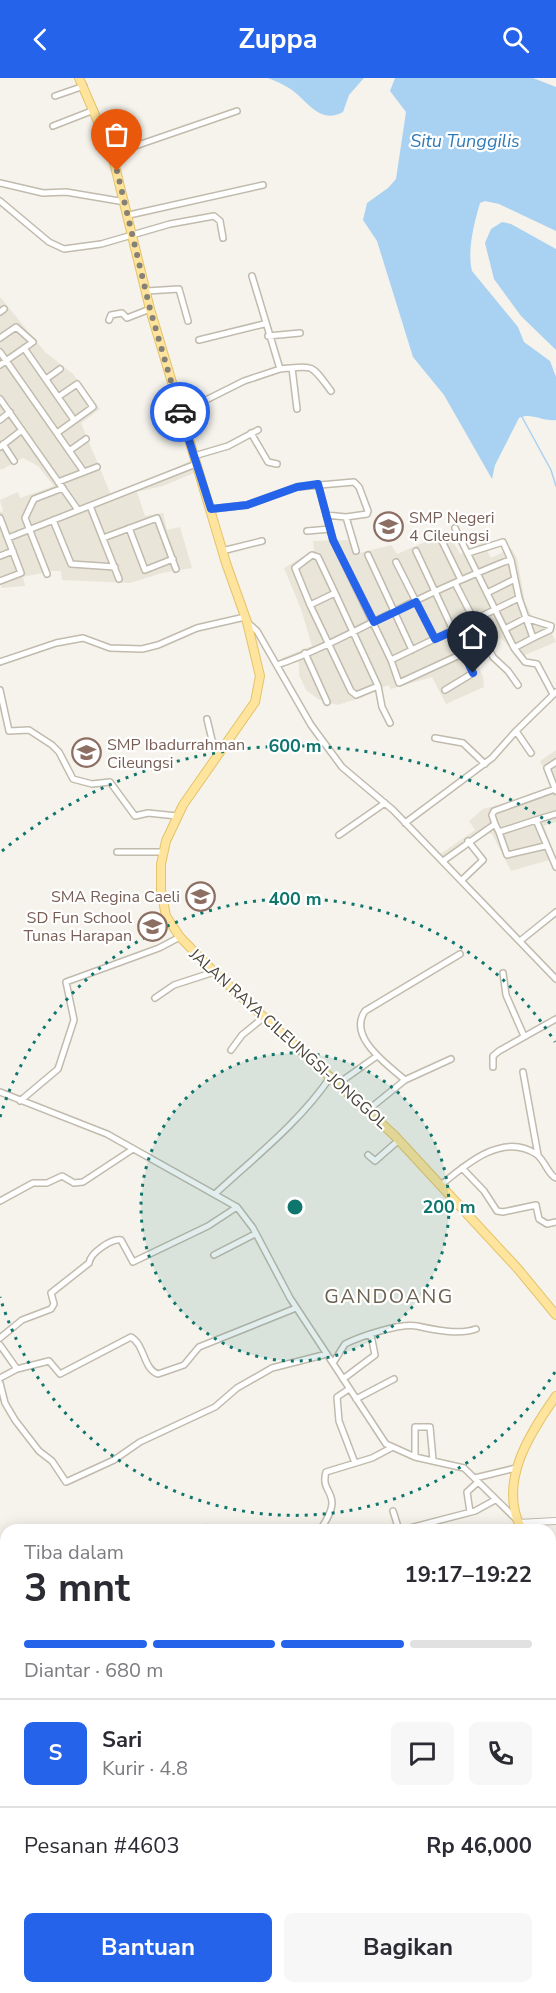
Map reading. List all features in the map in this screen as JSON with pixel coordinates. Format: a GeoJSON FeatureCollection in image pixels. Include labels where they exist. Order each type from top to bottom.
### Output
{"type":"FeatureCollection","features":[{"type":"Feature","properties":{"kind":"main road","name":"JALAN RAYA CILEUNGSI-JONGGOL"},"geometry":{"type":"LineString","coordinates":[[79,78],[112,153],[129,215],[150,309],[222,550],[246,620],[260,676],[260,689],[247,716],[177,816],[163,852],[161,890],[164,909],[180,937],[214,972],[339,1083],[399,1140],[519,1269],[556,1315]]}},
{"type":"Feature","properties":{"kind":"main road"},"geometry":{"type":"LineString","coordinates":[[519,1524],[513,1482],[516,1468],[526,1443],[556,1396]]}},
{"type":"Feature","properties":{"kind":"street"},"geometry":{"type":"LineString","coordinates":[[55,96],[84,86]]}},
{"type":"Feature","properties":{"kind":"street"},"geometry":{"type":"LineString","coordinates":[[53,126],[94,110]]}},
{"type":"Feature","properties":{"kind":"street"},"geometry":{"type":"LineString","coordinates":[[112,153],[237,111]]}},
{"type":"Feature","properties":{"kind":"street"},"geometry":{"type":"LineString","coordinates":[[0,183],[43,193],[66,192],[125,202]]}},
{"type":"Feature","properties":{"kind":"street"},"geometry":{"type":"LineString","coordinates":[[129,215],[263,185]]}},
{"type":"Feature","properties":{"kind":"street"},"geometry":{"type":"LineString","coordinates":[[0,201],[57,247],[64,249],[101,244],[170,224],[214,216],[220,221],[223,238]]}},
{"type":"Feature","properties":{"kind":"street"},"geometry":{"type":"LineString","coordinates":[[252,276],[264,324],[280,369]]}},
{"type":"Feature","properties":{"kind":"street"},"geometry":{"type":"LineString","coordinates":[[147,291],[179,289],[188,321]]}},
{"type":"Feature","properties":{"kind":"street"},"geometry":{"type":"LineString","coordinates":[[109,320],[111,315],[121,313],[128,318],[150,309]]}},
{"type":"Feature","properties":{"kind":"street"},"geometry":{"type":"LineString","coordinates":[[199,340],[264,324]]}},
{"type":"Feature","properties":{"kind":"street"},"geometry":{"type":"LineString","coordinates":[[0,338],[16,327],[33,342],[0,365]]}},
{"type":"Feature","properties":{"kind":"street"},"geometry":{"type":"LineString","coordinates":[[268,336],[300,333]]}},
{"type":"Feature","properties":{"kind":"street"},"geometry":{"type":"LineString","coordinates":[[24,348],[74,420]]}},
{"type":"Feature","properties":{"kind":"street"},"geometry":{"type":"LineString","coordinates":[[0,352],[84,472]]}},
{"type":"Feature","properties":{"kind":"street"},"geometry":{"type":"LineString","coordinates":[[180,413],[244,381],[280,369],[308,366],[314,368],[331,391]]}},
{"type":"Feature","properties":{"kind":"street"},"geometry":{"type":"LineString","coordinates":[[292,368],[297,409]]}},
{"type":"Feature","properties":{"kind":"street"},"geometry":{"type":"LineString","coordinates":[[46,379],[60,369]]}},
{"type":"Feature","properties":{"kind":"street"},"geometry":{"type":"LineString","coordinates":[[57,433],[93,407],[77,384],[58,397]]}},
{"type":"Feature","properties":{"kind":"street"},"geometry":{"type":"LineString","coordinates":[[0,399],[78,510]]}},
{"type":"Feature","properties":{"kind":"street"},"geometry":{"type":"LineString","coordinates":[[0,420],[10,412]]}},
{"type":"Feature","properties":{"kind":"street"},"geometry":{"type":"LineString","coordinates":[[14,461],[2,445],[22,430]]}},
{"type":"Feature","properties":{"kind":"street"},"geometry":{"type":"LineString","coordinates":[[8,538],[90,506],[228,446],[258,430]]}},
{"type":"Feature","properties":{"kind":"street"},"geometry":{"type":"LineString","coordinates":[[251,433],[268,462],[277,464]]}},
{"type":"Feature","properties":{"kind":"street"},"geometry":{"type":"LineString","coordinates":[[69,451],[86,439]]}},
{"type":"Feature","properties":{"kind":"street"},"geometry":{"type":"LineString","coordinates":[[58,482],[97,467]]}},
{"type":"Feature","properties":{"kind":"street"},"geometry":{"type":"LineString","coordinates":[[211,509],[247,505],[297,487],[354,482],[357,484],[368,513],[346,517],[326,515]]}},
{"type":"Feature","properties":{"kind":"street"},"geometry":{"type":"LineString","coordinates":[[318,484],[330,529],[374,622],[399,683],[464,653]]}},
{"type":"Feature","properties":{"kind":"street"},"geometry":{"type":"LineString","coordinates":[[47,574],[25,518],[34,499],[63,488]]}},
{"type":"Feature","properties":{"kind":"street"},"geometry":{"type":"LineString","coordinates":[[90,506],[119,579]]}},
{"type":"Feature","properties":{"kind":"street"},"geometry":{"type":"LineString","coordinates":[[346,517],[356,551]]}},
{"type":"Feature","properties":{"kind":"street"},"geometry":{"type":"LineString","coordinates":[[103,538],[157,518],[176,569]]}},
{"type":"Feature","properties":{"kind":"street"},"geometry":{"type":"LineString","coordinates":[[0,519],[2,531],[8,538],[21,573],[0,581]]}},
{"type":"Feature","properties":{"kind":"street"},"geometry":{"type":"LineString","coordinates":[[53,520],[71,564],[115,567]]}},
{"type":"Feature","properties":{"kind":"street"},"geometry":{"type":"LineString","coordinates":[[129,528],[145,570],[173,559]]}},
{"type":"Feature","properties":{"kind":"street"},"geometry":{"type":"LineString","coordinates":[[405,823],[485,764],[554,693],[537,664],[525,662],[514,648],[455,528]]}},
{"type":"Feature","properties":{"kind":"street"},"geometry":{"type":"LineString","coordinates":[[307,531],[330,529]]}},
{"type":"Feature","properties":{"kind":"street"},"geometry":{"type":"LineString","coordinates":[[440,537],[461,580]]}},
{"type":"Feature","properties":{"kind":"street"},"geometry":{"type":"LineString","coordinates":[[222,550],[262,541]]}},
{"type":"Feature","properties":{"kind":"street"},"geometry":{"type":"LineString","coordinates":[[468,553],[502,542],[511,560],[519,598],[533,638]]}},
{"type":"Feature","properties":{"kind":"street"},"geometry":{"type":"LineString","coordinates":[[0,556],[13,551]]}},
{"type":"Feature","properties":{"kind":"street"},"geometry":{"type":"LineString","coordinates":[[416,551],[473,674],[445,690]]}},
{"type":"Feature","properties":{"kind":"street"},"geometry":{"type":"LineString","coordinates":[[378,686],[356,695],[352,693],[310,605],[295,566],[312,555],[318,557],[335,593],[378,686],[382,708],[390,723]]}},
{"type":"Feature","properties":{"kind":"street"},"geometry":{"type":"LineString","coordinates":[[368,555],[412,650]]}},
{"type":"Feature","properties":{"kind":"street"},"geometry":{"type":"LineString","coordinates":[[278,665],[353,633],[454,583],[511,560]]}},
{"type":"Feature","properties":{"kind":"street"},"geometry":{"type":"LineString","coordinates":[[396,562],[435,639]]}},
{"type":"Feature","properties":{"kind":"street"},"geometry":{"type":"LineString","coordinates":[[487,593],[516,579]]}},
{"type":"Feature","properties":{"kind":"street"},"geometry":{"type":"LineString","coordinates":[[454,583],[495,660],[508,671],[518,685]]}},
{"type":"Feature","properties":{"kind":"street"},"geometry":{"type":"LineString","coordinates":[[310,605],[335,593]]}},
{"type":"Feature","properties":{"kind":"street"},"geometry":{"type":"LineString","coordinates":[[391,660],[519,598]]}},
{"type":"Feature","properties":{"kind":"street"},"geometry":{"type":"LineString","coordinates":[[506,629],[526,618],[551,626],[550,630],[514,648]]}},
{"type":"Feature","properties":{"kind":"street"},"geometry":{"type":"LineString","coordinates":[[0,662],[37,649],[83,638],[110,648],[142,649],[158,645],[197,628],[246,620],[257,631],[291,692],[329,751],[352,776],[385,803],[462,880],[556,979]]}},
{"type":"Feature","properties":{"kind":"street"},"geometry":{"type":"LineString","coordinates":[[305,653],[327,702]]}},
{"type":"Feature","properties":{"kind":"street"},"geometry":{"type":"LineString","coordinates":[[0,690],[9,731],[29,730],[52,745],[59,752],[73,779],[92,784],[110,782],[135,816],[148,813],[177,816]]}},
{"type":"Feature","properties":{"kind":"street"},"geometry":{"type":"LineString","coordinates":[[207,719],[212,740],[220,752]]}},
{"type":"Feature","properties":{"kind":"street"},"geometry":{"type":"LineString","coordinates":[[516,731],[531,753]]}},
{"type":"Feature","properties":{"kind":"street"},"geometry":{"type":"LineString","coordinates":[[435,738],[463,743],[485,764]]}},
{"type":"Feature","properties":{"kind":"street"},"geometry":{"type":"LineString","coordinates":[[545,846],[507,855],[492,815],[494,811],[556,791],[547,768],[556,762]]}},
{"type":"Feature","properties":{"kind":"street"},"geometry":{"type":"LineString","coordinates":[[339,835],[385,803]]}},
{"type":"Feature","properties":{"kind":"street"},"geometry":{"type":"LineString","coordinates":[[499,832],[556,814]]}},
{"type":"Feature","properties":{"kind":"street"},"geometry":{"type":"LineString","coordinates":[[536,820],[545,846],[556,867]]}},
{"type":"Feature","properties":{"kind":"street"},"geometry":{"type":"LineString","coordinates":[[443,861],[468,841],[495,824]]}},
{"type":"Feature","properties":{"kind":"street"},"geometry":{"type":"LineString","coordinates":[[462,880],[483,860],[468,841]]}},
{"type":"Feature","properties":{"kind":"street"},"geometry":{"type":"LineString","coordinates":[[117,852],[163,852]]}},
{"type":"Feature","properties":{"kind":"street"},"geometry":{"type":"LineString","coordinates":[[520,941],[556,912]]}},
{"type":"Feature","properties":{"kind":"street"},"geometry":{"type":"LineString","coordinates":[[20,1101],[58,1069],[74,1020],[66,982],[159,948],[180,937]]}},
{"type":"Feature","properties":{"kind":"street"},"geometry":{"type":"LineString","coordinates":[[405,1080],[377,1056],[359,1029],[365,1011],[460,954]]}},
{"type":"Feature","properties":{"kind":"street"},"geometry":{"type":"LineString","coordinates":[[155,998],[174,985],[214,972]]}},
{"type":"Feature","properties":{"kind":"street"},"geometry":{"type":"LineString","coordinates":[[503,973],[506,995],[524,1036]]}},
{"type":"Feature","properties":{"kind":"street"},"geometry":{"type":"LineString","coordinates":[[231,1050],[242,1035],[263,1017]]}},
{"type":"Feature","properties":{"kind":"street"},"geometry":{"type":"LineString","coordinates":[[493,1067],[493,1056],[556,1018]]}},
{"type":"Feature","properties":{"kind":"street"},"geometry":{"type":"LineString","coordinates":[[339,1083],[377,1056]]}},
{"type":"Feature","properties":{"kind":"street"},"geometry":{"type":"LineString","coordinates":[[368,1110],[405,1080],[451,1059]]}},
{"type":"Feature","properties":{"kind":"street"},"geometry":{"type":"LineString","coordinates":[[523,1072],[538,1155]]}},
{"type":"Feature","properties":{"kind":"street"},"geometry":{"type":"LineString","coordinates":[[216,1193],[285,1129],[331,1076]]}},
{"type":"Feature","properties":{"kind":"street"},"geometry":{"type":"LineString","coordinates":[[0,1092],[88,1125],[216,1193],[237,1207],[255,1234],[296,1308],[371,1424],[391,1448],[416,1457],[464,1468],[519,1524],[556,1521]]}},
{"type":"Feature","properties":{"kind":"street"},"geometry":{"type":"LineString","coordinates":[[368,1155],[375,1161],[399,1140]]}},
{"type":"Feature","properties":{"kind":"street"},"geometry":{"type":"LineString","coordinates":[[441,1185],[462,1168],[504,1147],[525,1148],[538,1155],[547,1165],[552,1177],[556,1178]]}},
{"type":"Feature","properties":{"kind":"street"},"geometry":{"type":"LineString","coordinates":[[0,1201],[27,1186],[47,1183],[59,1177],[64,1177],[74,1183],[82,1182],[134,1149]]}},
{"type":"Feature","properties":{"kind":"street"},"geometry":{"type":"LineString","coordinates":[[462,1168],[484,1191],[497,1211],[536,1205],[539,1220],[547,1224],[556,1222]]}},
{"type":"Feature","properties":{"kind":"street"},"geometry":{"type":"LineString","coordinates":[[0,1338],[22,1320],[51,1309],[52,1292],[89,1263],[91,1256],[114,1240],[121,1240],[133,1262],[208,1226],[237,1207]]}},
{"type":"Feature","properties":{"kind":"street"},"geometry":{"type":"LineString","coordinates":[[214,1255],[255,1234]]}},
{"type":"Feature","properties":{"kind":"street"},"geometry":{"type":"LineString","coordinates":[[296,1308],[199,1347],[184,1365],[158,1374],[150,1369],[140,1345],[131,1337],[60,1374],[49,1361],[17,1368],[0,1380],[5,1403],[15,1420],[39,1451],[52,1461],[66,1482],[114,1460],[140,1442],[215,1407],[237,1388],[272,1368],[327,1354]]}},
{"type":"Feature","properties":{"kind":"street"},"geometry":{"type":"LineString","coordinates":[[333,1363],[345,1344],[405,1326],[468,1332],[476,1329]]}},
{"type":"Feature","properties":{"kind":"street"},"geometry":{"type":"LineString","coordinates":[[343,1379],[375,1355],[371,1335]]}},
{"type":"Feature","properties":{"kind":"street"},"geometry":{"type":"LineString","coordinates":[[0,1345],[17,1368]]}},
{"type":"Feature","properties":{"kind":"street"},"geometry":{"type":"LineString","coordinates":[[356,1399],[394,1379]]}},
{"type":"Feature","properties":{"kind":"street"},"geometry":{"type":"LineString","coordinates":[[349,1389],[337,1397],[338,1414],[355,1463]]}},
{"type":"Feature","properties":{"kind":"street"},"geometry":{"type":"LineString","coordinates":[[416,1457],[415,1427],[430,1427],[433,1460]]}},
{"type":"Feature","properties":{"kind":"street"},"geometry":{"type":"LineString","coordinates":[[324,1524],[332,1513],[334,1503],[324,1478],[326,1472],[391,1448]]}},
{"type":"Feature","properties":{"kind":"street"},"geometry":{"type":"LineString","coordinates":[[470,1512],[467,1492],[477,1480],[516,1468]]}},
{"type":"Feature","properties":{"kind":"street"},"geometry":{"type":"LineString","coordinates":[[424,1524],[470,1512],[495,1500]]}},
{"type":"Feature","properties":{"kind":"street"},"geometry":{"type":"LineString","coordinates":[[393,1511],[398,1524]]}},
{"type":"Feature","properties":{"kind":"shaded area"},"geometry":{"type":"Polygon","coordinates":[[[0,297],[45,352],[73,374],[100,409],[81,423],[111,495],[191,461],[194,473],[163,486],[137,492],[145,516],[163,513],[167,530],[180,527],[192,568],[162,573],[130,583],[62,580],[61,571],[52,571],[23,577],[25,586],[2,588],[0,584],[0,512],[3,511],[0,500],[18,492],[20,498],[54,486],[38,466],[23,458],[1,470],[0,468],[0,297]]]}},
{"type":"Feature","properties":{"kind":"shaded area"},"geometry":{"type":"Polygon","coordinates":[[[448,532],[460,554],[483,542],[491,558],[511,548],[517,558],[525,602],[532,617],[549,628],[556,642],[520,657],[501,638],[470,653],[483,676],[484,687],[446,704],[432,677],[391,689],[388,685],[361,698],[337,705],[318,699],[306,690],[299,675],[299,662],[286,664],[282,658],[312,646],[301,609],[284,568],[314,550],[313,541],[350,540],[356,554],[391,545],[397,554],[448,532]]]}},
{"type":"Feature","properties":{"kind":"shaded area"},"geometry":{"type":"Polygon","coordinates":[[[556,750],[556,822],[544,826],[556,858],[511,871],[492,834],[488,833],[445,861],[439,855],[475,830],[469,821],[483,809],[553,790],[540,761],[556,750]]]}},
{"type":"Feature","properties":{"kind":"water"},"geometry":{"type":"Polygon","coordinates":[[[268,78],[364,78],[349,95],[343,112],[329,116],[313,109],[291,90],[268,78]]]}},
{"type":"Feature","properties":{"kind":"water","name":"Situ Tunggilis"},"geometry":{"type":"Polygon","coordinates":[[[395,78],[533,78],[556,87],[556,231],[499,204],[485,201],[480,203],[472,237],[470,255],[472,271],[518,327],[524,342],[550,361],[556,377],[556,420],[528,416],[519,418],[495,465],[492,479],[444,395],[413,357],[377,241],[363,220],[367,203],[388,188],[396,179],[406,112],[390,91],[395,78]]]}},
{"type":"Feature","properties":{"kind":"water"},"geometry":{"type":"Polygon","coordinates":[[[502,222],[511,224],[556,249],[556,350],[521,316],[494,279],[485,243],[491,229],[502,222]]]}},
{"type":"Feature","properties":{"kind":"waterway"},"geometry":{"type":"LineString","coordinates":[[522,417],[551,470],[556,486]]}},
{"type":"Feature","properties":{"kind":"way so far"},"geometry":{"type":"LineString","coordinates":[[117,171],[150,309],[180,412]]}},
{"type":"Feature","properties":{"kind":"place","name":"SMP Negeri 4 Cileungsi"},"geometry":{"type":"Point","coordinates":[388,526]}},
{"type":"Feature","properties":{"kind":"place","name":"SMP Ibadurrahman Cileungsi"},"geometry":{"type":"Point","coordinates":[86,753]}},
{"type":"Feature","properties":{"kind":"place","name":"SMA Regina Caeli"},"geometry":{"type":"Point","coordinates":[201,896]}},
{"type":"Feature","properties":{"kind":"place","name":"SD Fun School Tunas Harapan"},"geometry":{"type":"Point","coordinates":[153,926]}},
{"type":"Feature","properties":{"kind":"district","name":"GANDOANG"},"geometry":{"type":"Point","coordinates":[389,1296]}},
{"type":"Feature","properties":{"kind":"route"},"geometry":{"type":"LineString","coordinates":[[180,412],[211,509],[247,505],[297,487],[318,484],[333,540],[374,622],[416,602],[435,639],[453,631],[473,673]]}}]}
